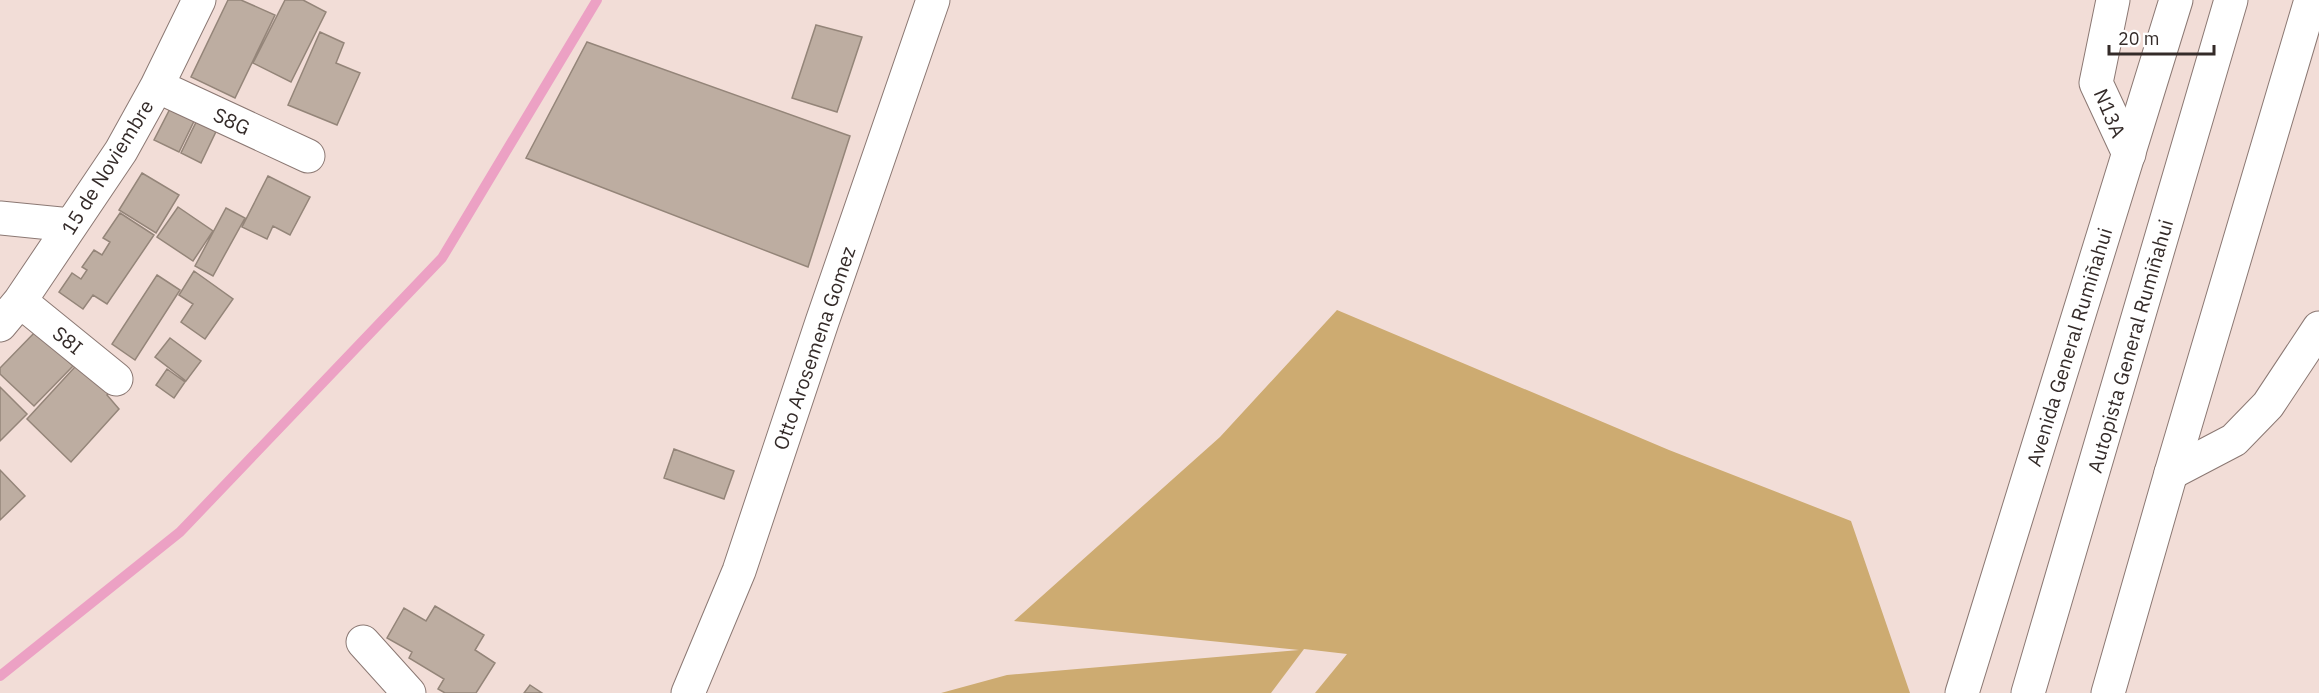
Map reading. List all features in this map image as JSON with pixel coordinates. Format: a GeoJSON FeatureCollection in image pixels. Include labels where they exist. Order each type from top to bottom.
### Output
{"type":"FeatureCollection","features":[{"type":"Feature","properties":{"kind":"main road","name":"15 de Noviembre"},"geometry":{"type":"LineString","coordinates":[[10,313],[121,151],[157,86],[199,0]]}},
{"type":"Feature","properties":{"kind":"main road","name":"Otto Arosemena Gomez"},"geometry":{"type":"LineString","coordinates":[[688,693],[739,571],[933,0]]}},
{"type":"Feature","properties":{"kind":"main road","name":"N13A"},"geometry":{"type":"LineString","coordinates":[[2113,0],[2096,83],[2128,154]]}},
{"type":"Feature","properties":{"kind":"main road","name":"Avenida General Rumiñahui"},"geometry":{"type":"LineString","coordinates":[[1962,693],[2176,0]]}},
{"type":"Feature","properties":{"kind":"main road","name":"Autopista General Rumiñahui"},"geometry":{"type":"LineString","coordinates":[[2028,693],[2231,0]]}},
{"type":"Feature","properties":{"kind":"main road"},"geometry":{"type":"LineString","coordinates":[[2108,693],[2170,472],[2311,0]]}},
{"type":"Feature","properties":{"kind":"main road","name":"S8G"},"geometry":{"type":"LineString","coordinates":[[157,86],[308,156]]}},
{"type":"Feature","properties":{"kind":"main road"},"geometry":{"type":"LineString","coordinates":[[0,218],[71,225]]}},
{"type":"Feature","properties":{"kind":"main road","name":"S8I"},"geometry":{"type":"LineString","coordinates":[[10,313],[116,379]]}},
{"type":"Feature","properties":{"kind":"main road"},"geometry":{"type":"LineString","coordinates":[[2170,472],[2234,440],[2268,405],[2319,328]]}},
{"type":"Feature","properties":{"kind":"main road"},"geometry":{"type":"LineString","coordinates":[[363,642],[409,693]]}},
{"type":"Feature","properties":{"kind":"shaded area"},"geometry":{"type":"Polygon","coordinates":[[[1337,310],[1669,450],[1851,521],[1910,693],[1315,693],[1347,654],[1304,649],[1271,693],[941,693],[1007,675],[1299,650],[1014,621],[1220,437],[1337,310]]]}},
{"type":"Feature","properties":{"kind":"building"},"geometry":{"type":"Polygon","coordinates":[[[228,0],[241,0],[275,15],[235,98],[191,77],[228,0]]]}},
{"type":"Feature","properties":{"kind":"building"},"geometry":{"type":"Polygon","coordinates":[[[285,0],[303,0],[326,12],[291,82],[253,63],[285,0]]]}},
{"type":"Feature","properties":{"kind":"building"},"geometry":{"type":"Polygon","coordinates":[[[816,25],[862,37],[837,112],[792,98],[816,25]]]}},
{"type":"Feature","properties":{"kind":"building"},"geometry":{"type":"Polygon","coordinates":[[[320,32],[344,43],[336,63],[360,73],[337,125],[288,105],[320,32]]]}},
{"type":"Feature","properties":{"kind":"building"},"geometry":{"type":"Polygon","coordinates":[[[587,42],[850,136],[808,267],[526,158],[587,42]]]}},
{"type":"Feature","properties":{"kind":"building"},"geometry":{"type":"Polygon","coordinates":[[[174,101],[198,113],[179,152],[154,140],[174,101]]]}},
{"type":"Feature","properties":{"kind":"building"},"geometry":{"type":"Polygon","coordinates":[[[201,112],[221,121],[201,163],[181,153],[201,112]]]}},
{"type":"Feature","properties":{"kind":"building"},"geometry":{"type":"Polygon","coordinates":[[[142,173],[179,195],[156,233],[119,210],[142,173]]]}},
{"type":"Feature","properties":{"kind":"building"},"geometry":{"type":"Polygon","coordinates":[[[268,176],[310,197],[290,235],[273,226],[267,239],[242,227],[268,176]]]}},
{"type":"Feature","properties":{"kind":"building"},"geometry":{"type":"Polygon","coordinates":[[[178,207],[213,231],[193,261],[157,237],[178,207]]]}},
{"type":"Feature","properties":{"kind":"building"},"geometry":{"type":"Polygon","coordinates":[[[226,208],[245,218],[213,276],[195,266],[226,208]]]}},
{"type":"Feature","properties":{"kind":"building"},"geometry":{"type":"Polygon","coordinates":[[[120,213],[154,235],[107,304],[93,295],[83,309],[59,292],[72,273],[81,279],[87,270],[82,267],[94,250],[102,255],[110,242],[103,238],[120,213]]]}},
{"type":"Feature","properties":{"kind":"building"},"geometry":{"type":"Polygon","coordinates":[[[194,271],[233,299],[205,339],[181,322],[193,304],[179,295],[194,271]]]}},
{"type":"Feature","properties":{"kind":"building"},"geometry":{"type":"Polygon","coordinates":[[[157,275],[180,290],[135,360],[112,344],[157,275]]]}},
{"type":"Feature","properties":{"kind":"building"},"geometry":{"type":"Polygon","coordinates":[[[36,331],[73,366],[34,406],[0,374],[0,368],[36,331]]]}},
{"type":"Feature","properties":{"kind":"building"},"geometry":{"type":"Polygon","coordinates":[[[170,338],[201,361],[186,381],[155,357],[170,338]]]}},
{"type":"Feature","properties":{"kind":"building"},"geometry":{"type":"Polygon","coordinates":[[[85,356],[117,382],[107,395],[119,409],[71,462],[27,419],[85,356]]]}},
{"type":"Feature","properties":{"kind":"building"},"geometry":{"type":"Polygon","coordinates":[[[167,369],[185,382],[174,398],[156,385],[167,369]]]}},
{"type":"Feature","properties":{"kind":"building"},"geometry":{"type":"Polygon","coordinates":[[[0,387],[27,414],[0,441],[0,387]]]}},
{"type":"Feature","properties":{"kind":"building"},"geometry":{"type":"Polygon","coordinates":[[[674,449],[734,471],[724,499],[664,478],[674,449]]]}},
{"type":"Feature","properties":{"kind":"building"},"geometry":{"type":"Polygon","coordinates":[[[0,470],[25,496],[0,520],[0,470]]]}},
{"type":"Feature","properties":{"kind":"building"},"geometry":{"type":"Polygon","coordinates":[[[435,606],[484,635],[475,650],[495,663],[476,693],[445,693],[438,689],[444,679],[409,658],[412,652],[387,638],[404,608],[426,621],[435,606]]]}},
{"type":"Feature","properties":{"kind":"building"},"geometry":{"type":"Polygon","coordinates":[[[530,685],[542,693],[524,693],[530,685]]]}},
{"type":"Feature","properties":{"kind":"waterway"},"geometry":{"type":"LineString","coordinates":[[0,676],[180,532],[442,258],[597,0]]}}]}
